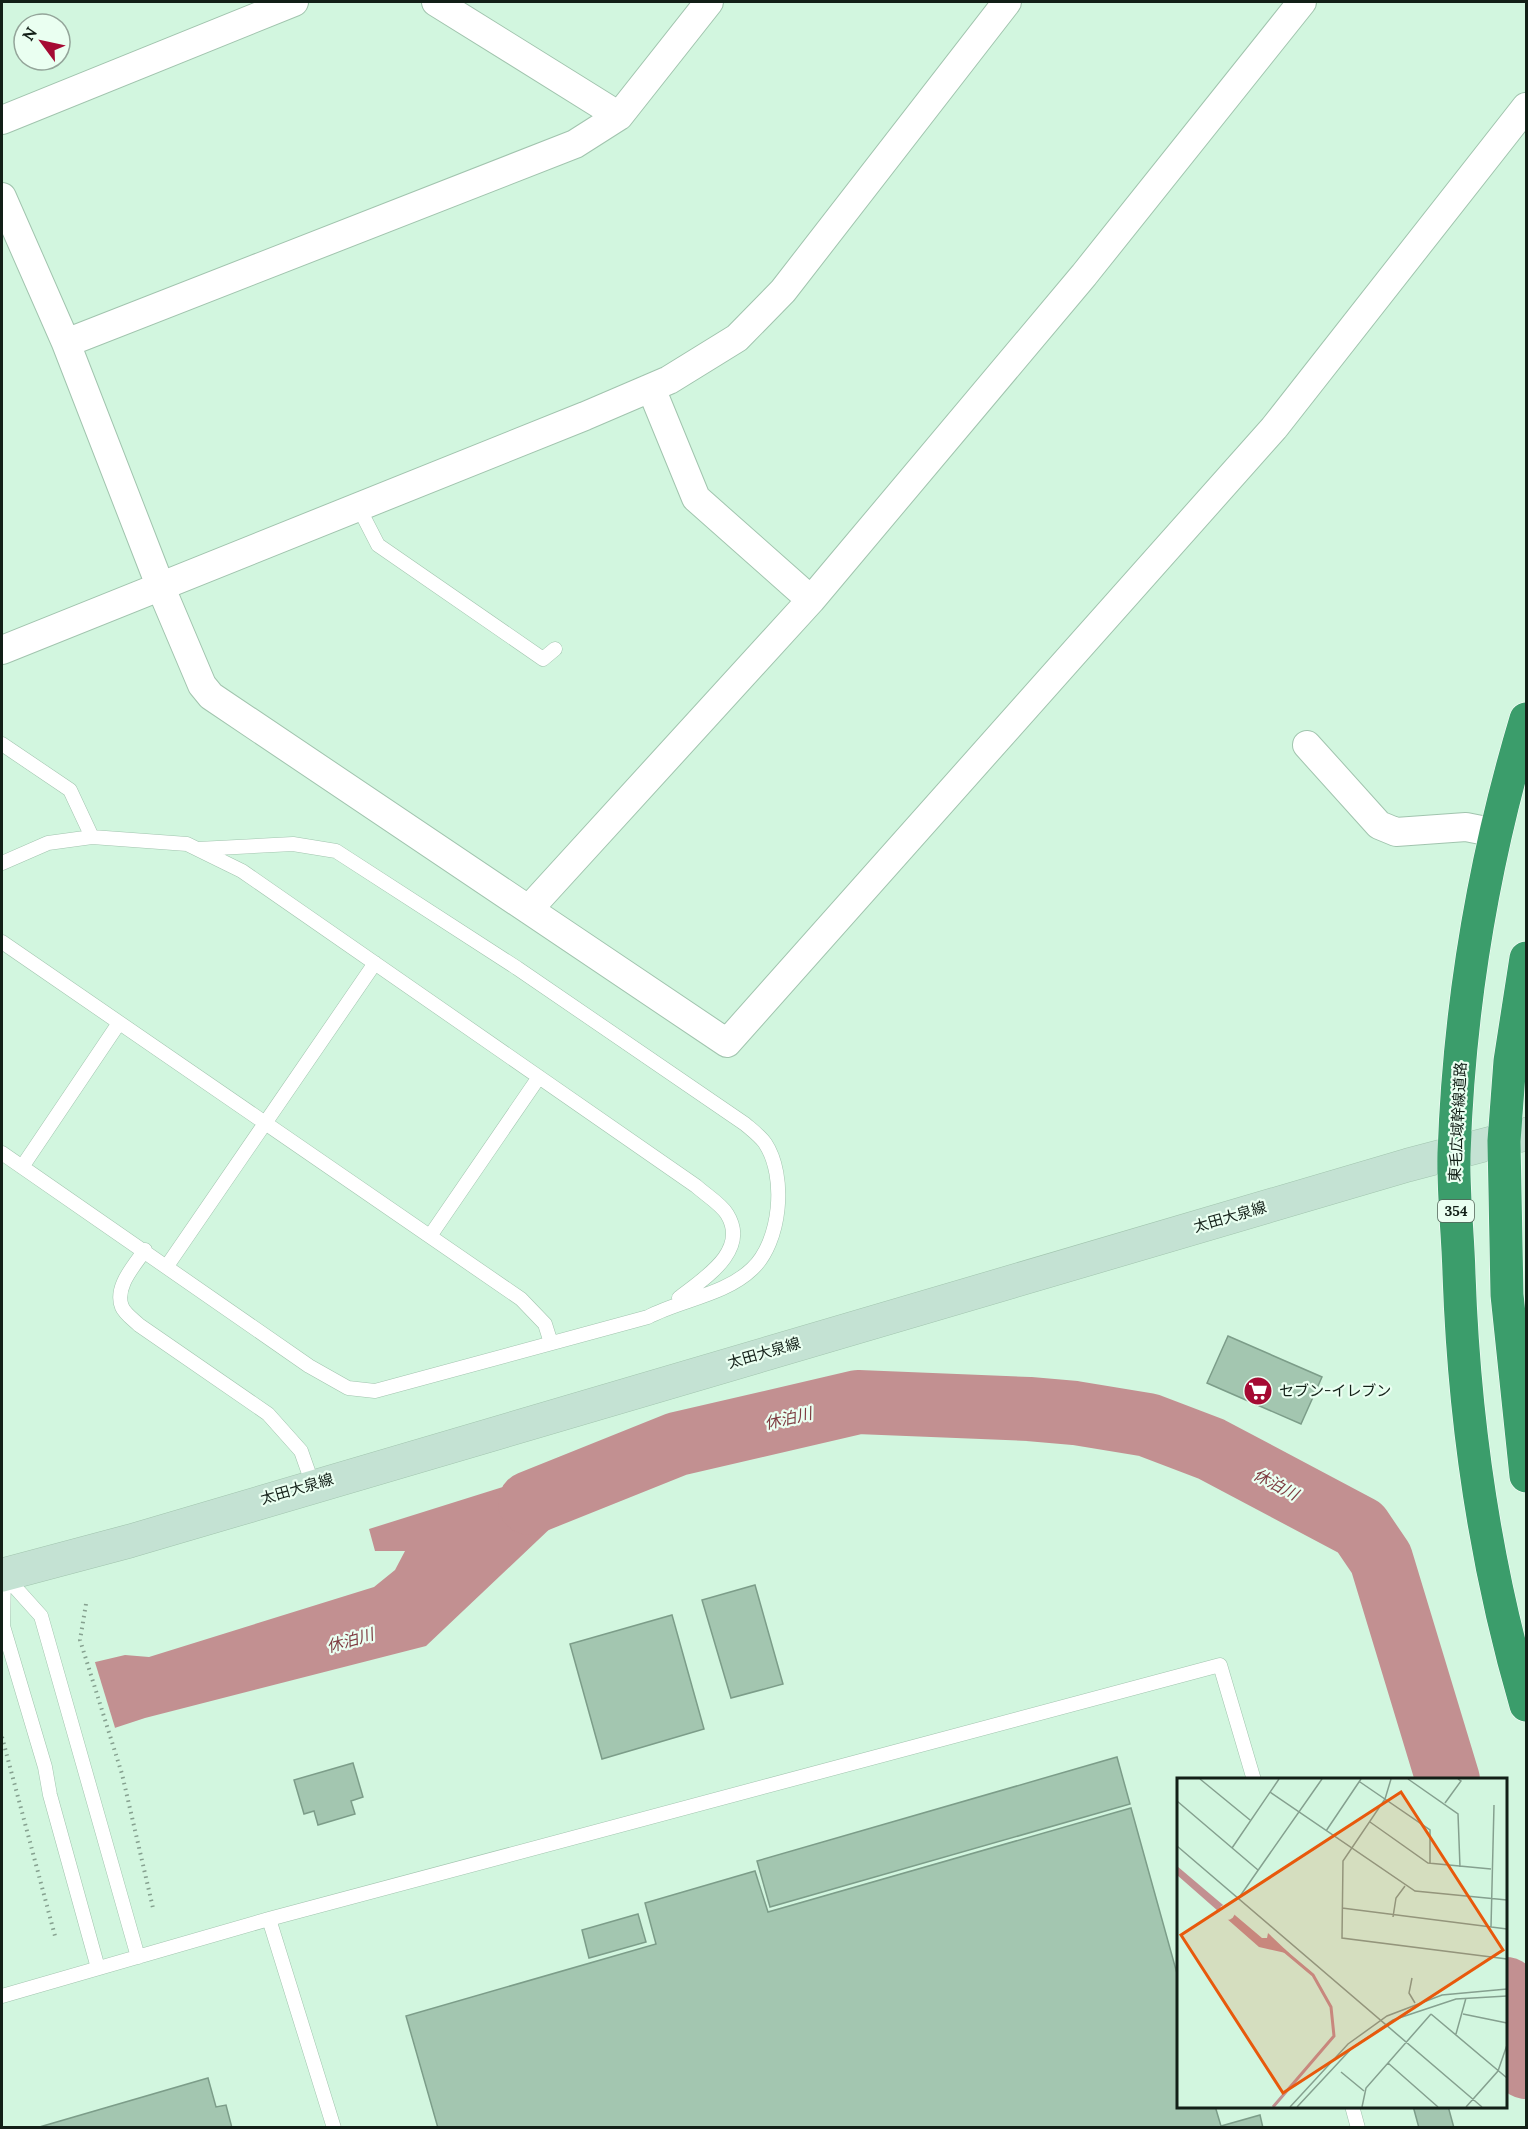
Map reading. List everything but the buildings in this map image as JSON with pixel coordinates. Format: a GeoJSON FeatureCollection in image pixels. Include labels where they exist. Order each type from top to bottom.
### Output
{"type":"FeatureCollection","features":[{"type":"Feature","properties":{"kind":"highway","name":"東毛広域幹線道路"},"geometry":{"type":"LineString","coordinates":[[1527,719],[1496,833],[1478,922],[1464,1018],[1454,1154],[1462,1353],[1475,1472],[1495,1577],[1527,1705]]}},
{"type":"Feature","properties":{"kind":"highway"},"geometry":{"type":"LineString","coordinates":[[1527,958],[1510,1060],[1515,1137],[1506,1296],[1527,1476]]}},
{"type":"Feature","properties":{"kind":"main road","name":"太田大泉線"},"geometry":{"type":"LineString","coordinates":[[2,1572],[130,1540],[1408,1165],[1515,1137]]}},
{"type":"Feature","properties":{"kind":"street"},"geometry":{"type":"LineString","coordinates":[[2,120],[294,2]]}},
{"type":"Feature","properties":{"kind":"street"},"geometry":{"type":"LineString","coordinates":[[436,2],[594,98],[619,116]]}},
{"type":"Feature","properties":{"kind":"street"},"geometry":{"type":"LineString","coordinates":[[66,343],[575,144],[619,116],[709,2]]}},
{"type":"Feature","properties":{"kind":"street"},"geometry":{"type":"LineString","coordinates":[[2,650],[161,588],[651,388],[669,380],[737,339],[783,291],[1007,2]]}},
{"type":"Feature","properties":{"kind":"street"},"geometry":{"type":"LineString","coordinates":[[529,909],[811,600],[1084,275],[1302,2]]}},
{"type":"Feature","properties":{"kind":"street"},"geometry":{"type":"LineString","coordinates":[[2,197],[66,343],[161,588],[202,684],[211,696],[727,1042],[1274,428],[1527,107]]}},
{"type":"Feature","properties":{"kind":"street"},"geometry":{"type":"LineString","coordinates":[[651,388],[696,498],[811,600]]}},
{"type":"Feature","properties":{"kind":"street"},"geometry":{"type":"LineString","coordinates":[[1307,745],[1379,825],[1396,832],[1466,827],[1496,833]]}},
{"type":"Feature","properties":{"kind":"lane"},"geometry":{"type":"LineString","coordinates":[[358,508],[378,545],[543,659],[555,648]]}},
{"type":"Feature","properties":{"kind":"lane"},"geometry":{"type":"LineString","coordinates":[[2,744],[70,790],[92,837]]}},
{"type":"Feature","properties":{"kind":"lane"},"geometry":{"type":"LineString","coordinates":[[2,863],[48,843],[92,837],[187,844],[198,849],[242,871],[696,1186],[727,1213],[734,1229],[730,1252],[714,1271],[668,1306],[648,1317],[375,1391],[348,1388],[309,1366],[145,1250],[2,1153]]}},
{"type":"Feature","properties":{"kind":"lane"},"geometry":{"type":"LineString","coordinates":[[198,849],[293,844],[336,851],[517,968],[746,1124],[766,1144],[778,1180],[778,1208],[772,1234],[764,1253],[752,1269],[727,1285],[668,1306]]}},
{"type":"Feature","properties":{"kind":"lane"},"geometry":{"type":"LineString","coordinates":[[2,942],[520,1299],[545,1324],[551,1343]]}},
{"type":"Feature","properties":{"kind":"lane"},"geometry":{"type":"LineString","coordinates":[[167,1266],[375,963]]}},
{"type":"Feature","properties":{"kind":"lane"},"geometry":{"type":"LineString","coordinates":[[22,1167],[119,1023]]}},
{"type":"Feature","properties":{"kind":"lane"},"geometry":{"type":"LineString","coordinates":[[430,1236],[539,1077]]}},
{"type":"Feature","properties":{"kind":"lane"},"geometry":{"type":"LineString","coordinates":[[145,1250],[123,1283],[120,1293],[122,1309],[140,1325],[268,1414],[301,1451],[312,1485]]}},
{"type":"Feature","properties":{"kind":"lane"},"geometry":{"type":"LineString","coordinates":[[2,1572],[41,1616],[138,1957]]}},
{"type":"Feature","properties":{"kind":"lane"},"geometry":{"type":"LineString","coordinates":[[2,1572],[3,1626],[45,1767],[50,1795],[98,1968]]}},
{"type":"Feature","properties":{"kind":"lane"},"geometry":{"type":"LineString","coordinates":[[2,1996],[269,1919],[1220,1665],[1254,1778]]}},
{"type":"Feature","properties":{"kind":"lane"},"geometry":{"type":"LineString","coordinates":[[269,1919],[334,2127]]}},
{"type":"Feature","properties":{"kind":"lane"},"geometry":{"type":"LineString","coordinates":[[1353,2108],[1358,2127]]}},
{"type":"Feature","properties":{"kind":"path"},"geometry":{"type":"LineString","coordinates":[[86,1604],[80,1640],[122,1774],[153,1908]]}},
{"type":"Feature","properties":{"kind":"path"},"geometry":{"type":"LineString","coordinates":[[2,1737],[55,1936]]}},
{"type":"Feature","properties":{"kind":"water"},"geometry":{"type":"Polygon","coordinates":[[[586,1461],[612,1470],[426,1646],[145,1718],[2,1765],[2,1684],[125,1655],[149,1657],[374,1587],[395,1570],[405,1551],[375,1551],[369,1529],[586,1461]]]}},
{"type":"Feature","properties":{"kind":"pier"},"geometry":{"type":"Polygon","coordinates":[[[94,1659],[116,1731],[2,1768],[2,1680],[94,1659]]]}},
{"type":"Feature","properties":{"kind":"waterway","name":"休泊川"},"geometry":{"type":"LineString","coordinates":[[530,1503],[677,1444],[858,1402],[1029,1409],[1075,1413],[1148,1425],[1211,1449],[1360,1528],[1381,1559],[1447,1778]]}},
{"type":"Feature","properties":{"kind":"waterway","name":"休泊川"},"geometry":{"type":"LineString","coordinates":[[1507,1993],[1526,2067]]}},
{"type":"Feature","properties":{"kind":"place","name":"セブン-イレブン"},"geometry":{"type":"Point","coordinates":[1258,1391]}}]}
